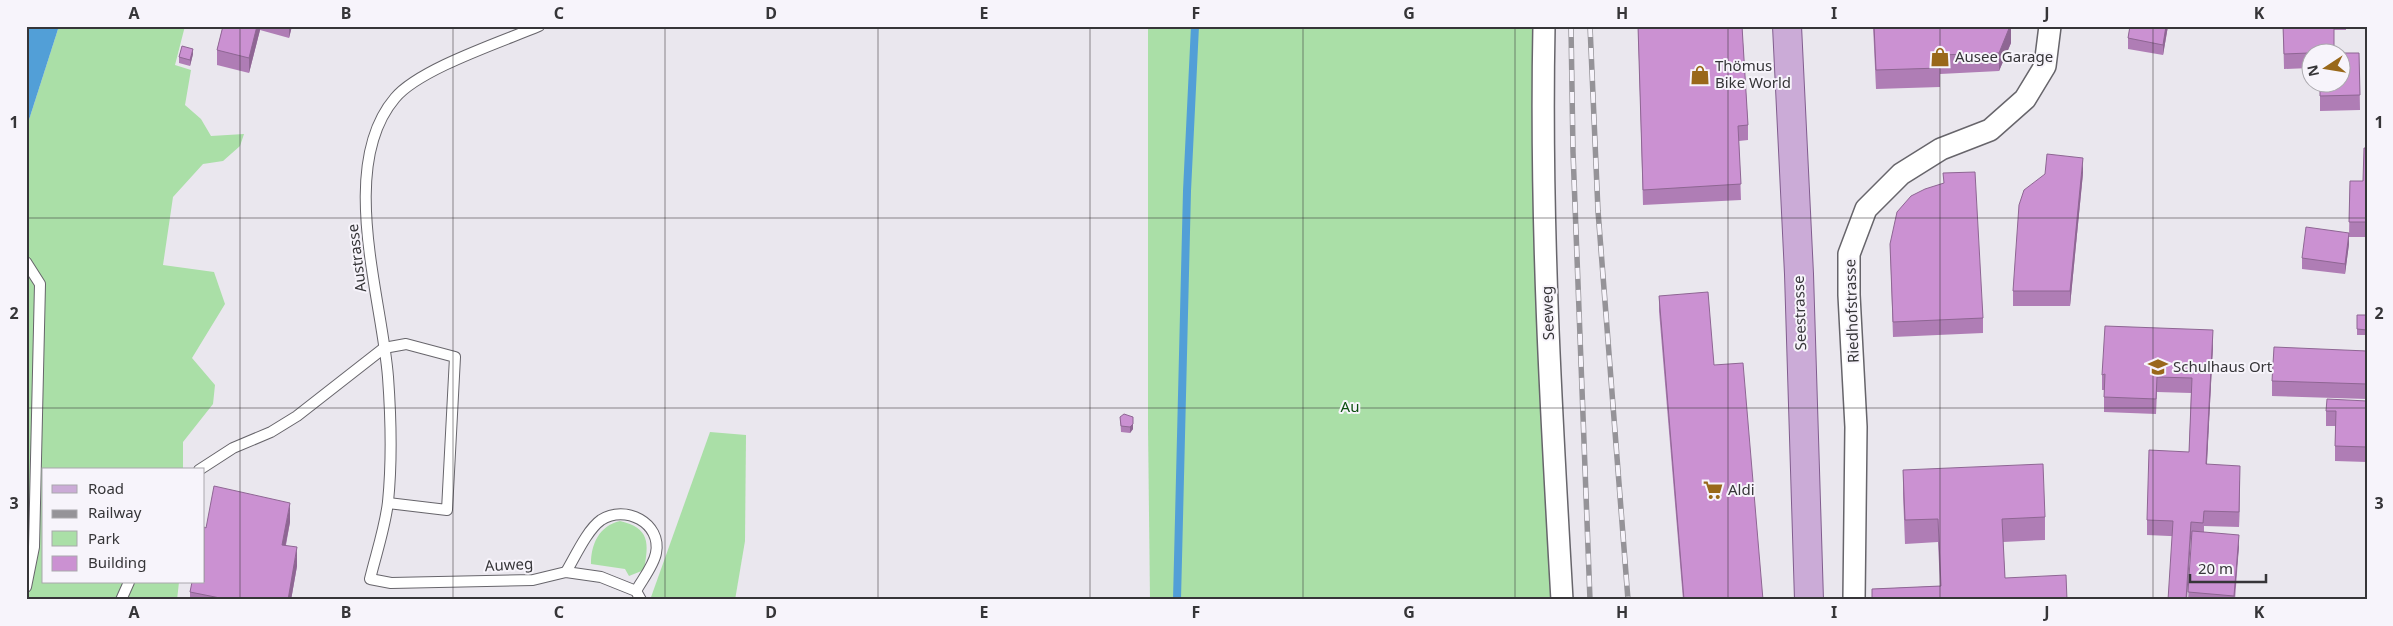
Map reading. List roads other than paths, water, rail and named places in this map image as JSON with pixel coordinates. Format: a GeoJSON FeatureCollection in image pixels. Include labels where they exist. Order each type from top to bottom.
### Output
{"type":"FeatureCollection","features":[{"type":"Feature","properties":{"kind":"main road","name":"Seestrasse"},"geometry":{"type":"LineString","coordinates":[[1787,26],[1798,264],[1809,600]]}},
{"type":"Feature","properties":{"kind":"street","name":"Seeweg"},"geometry":{"type":"LineString","coordinates":[[1544,26],[1542,144],[1553,447],[1562,600]]}},
{"type":"Feature","properties":{"kind":"street","name":"Riedhofstrasse"},"geometry":{"type":"LineString","coordinates":[[1854,600],[1856,427],[1849,295],[1849,254],[1866,209],[1901,174],[1941,149],[1990,130],[2025,99],[2045,66],[2050,26]]}},
{"type":"Feature","properties":{"kind":"lane","name":"Austrasse"},"geometry":{"type":"LineString","coordinates":[[370,579],[388,503],[389,426],[384,348],[366,222],[368,160],[378,124],[394,98],[416,78],[538,26]]}},
{"type":"Feature","properties":{"kind":"lane"},"geometry":{"type":"LineString","coordinates":[[26,262],[40,284],[34,547],[26,587]]}},
{"type":"Feature","properties":{"kind":"lane"},"geometry":{"type":"LineString","coordinates":[[202,468],[234,448],[277,428],[324,397],[384,348],[406,344],[455,357],[447,510],[388,503]]}},
{"type":"Feature","properties":{"kind":"lane"},"geometry":{"type":"LineString","coordinates":[[566,572],[585,540],[602,520],[624,514],[643,519],[655,534],[656,554],[639,596]]}},
{"type":"Feature","properties":{"kind":"lane","name":"Auweg"},"geometry":{"type":"LineString","coordinates":[[370,579],[391,583],[533,580],[566,572],[601,577],[639,596]]}},
{"type":"Feature","properties":{"kind":"lane"},"geometry":{"type":"LineString","coordinates":[[122,600],[128,584]]}},
{"type":"Feature","properties":{"kind":"water"},"geometry":{"type":"Polygon","coordinates":[[[26,26],[59,26],[26,129],[26,26]]]}},
{"type":"Feature","properties":{"kind":"waterway"},"geometry":{"type":"LineString","coordinates":[[1177,600],[1187,191],[1195,26]]}},
{"type":"Feature","properties":{"kind":"railway"},"geometry":{"type":"LineString","coordinates":[[1571,26],[1573,152],[1590,600]]}},
{"type":"Feature","properties":{"kind":"railway"},"geometry":{"type":"LineString","coordinates":[[1590,26],[1598,211],[1628,600]]}},
{"type":"Feature","properties":{"kind":"place","name":"Ausee Garage"},"geometry":{"type":"Point","coordinates":[1940,57]}},
{"type":"Feature","properties":{"kind":"place","name":"Thömus Bike World"},"geometry":{"type":"Point","coordinates":[1700,75]}},
{"type":"Feature","properties":{"kind":"place","name":"Schulhaus Ort"},"geometry":{"type":"Point","coordinates":[2158,367]}},
{"type":"Feature","properties":{"kind":"place","name":"Aldi"},"geometry":{"type":"Point","coordinates":[1713,490]}},
{"type":"Feature","properties":{"kind":"park label","name":"Au"},"geometry":{"type":"Point","coordinates":[1350,407]}}]}
